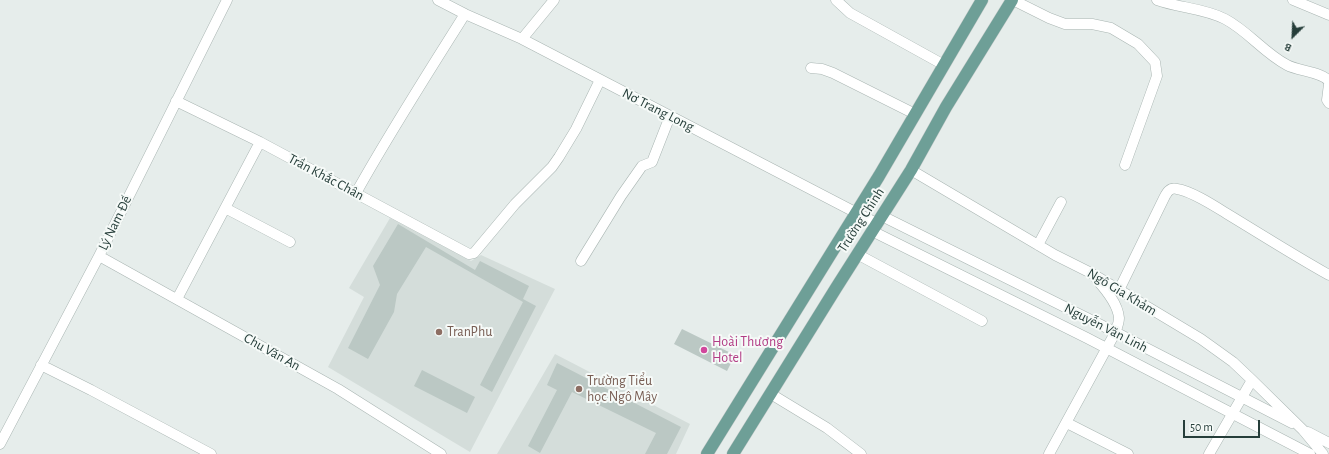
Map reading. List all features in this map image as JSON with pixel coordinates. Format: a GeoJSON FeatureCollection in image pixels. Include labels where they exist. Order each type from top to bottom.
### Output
{"type":"FeatureCollection","features":[{"type":"Feature","properties":{"kind":"main road","name":"Trường Chinh"},"geometry":{"type":"LineString","coordinates":[[706,454],[856,213],[982,0]]}},
{"type":"Feature","properties":{"kind":"main road","name":"Trường Chinh"},"geometry":{"type":"LineString","coordinates":[[733,454],[911,170],[946,107],[1012,0]]}},
{"type":"Feature","properties":{"kind":"street","name":"Lý Nam Đế"},"geometry":{"type":"LineString","coordinates":[[0,444],[40,365],[99,256],[227,0]]}},
{"type":"Feature","properties":{"kind":"street","name":"Nơ Trang Long"},"geometry":{"type":"LineString","coordinates":[[438,0],[465,14],[522,39],[877,223]]}},
{"type":"Feature","properties":{"kind":"street"},"geometry":{"type":"LineString","coordinates":[[522,39],[554,0]]}},
{"type":"Feature","properties":{"kind":"street"},"geometry":{"type":"LineString","coordinates":[[836,0],[850,13],[944,65]]}},
{"type":"Feature","properties":{"kind":"street"},"geometry":{"type":"LineString","coordinates":[[1012,0],[1065,24],[1092,24],[1111,28],[1138,44],[1155,62],[1157,76],[1125,165]]}},
{"type":"Feature","properties":{"kind":"street"},"geometry":{"type":"LineString","coordinates":[[1157,0],[1214,14],[1225,19],[1241,29],[1272,56],[1292,68],[1323,77],[1329,83],[1327,100],[1329,103]]}},
{"type":"Feature","properties":{"kind":"street"},"geometry":{"type":"LineString","coordinates":[[1293,0],[1329,15]]}},
{"type":"Feature","properties":{"kind":"street"},"geometry":{"type":"LineString","coordinates":[[356,193],[404,110],[465,14]]}},
{"type":"Feature","properties":{"kind":"street"},"geometry":{"type":"LineString","coordinates":[[811,68],[822,69],[833,73],[915,114]]}},
{"type":"Feature","properties":{"kind":"street","name":"Trần Khắc Chân"},"geometry":{"type":"LineString","coordinates":[[176,101],[260,142],[469,254],[474,254],[515,204],[552,167],[576,129],[600,80]]}},
{"type":"Feature","properties":{"kind":"street"},"geometry":{"type":"LineString","coordinates":[[581,261],[642,166],[652,162],[670,116]]}},
{"type":"Feature","properties":{"kind":"street"},"geometry":{"type":"LineString","coordinates":[[177,299],[260,142]]}},
{"type":"Feature","properties":{"kind":"street","name":"Ngô Gia Khảm"},"geometry":{"type":"LineString","coordinates":[[911,170],[1038,245],[1091,273],[1201,339],[1233,362],[1303,430]]}},
{"type":"Feature","properties":{"kind":"street"},"geometry":{"type":"LineString","coordinates":[[1119,290],[1164,198],[1168,191],[1172,188],[1188,192],[1329,274]]}},
{"type":"Feature","properties":{"kind":"street"},"geometry":{"type":"LineString","coordinates":[[1038,245],[1061,202]]}},
{"type":"Feature","properties":{"kind":"street"},"geometry":{"type":"LineString","coordinates":[[225,208],[290,242]]}},
{"type":"Feature","properties":{"kind":"street","name":"Nguyễn Văn Linh"},"geometry":{"type":"LineString","coordinates":[[877,223],[1115,332],[1329,443]]}},
{"type":"Feature","properties":{"kind":"street","name":"Nguyễn Văn Linh"},"geometry":{"type":"LineString","coordinates":[[877,223],[1107,348],[1310,454]]}},
{"type":"Feature","properties":{"kind":"street"},"geometry":{"type":"LineString","coordinates":[[857,254],[982,321]]}},
{"type":"Feature","properties":{"kind":"street","name":"Chu Văn An"},"geometry":{"type":"LineString","coordinates":[[99,256],[338,389],[441,454]]}},
{"type":"Feature","properties":{"kind":"street"},"geometry":{"type":"LineString","coordinates":[[1049,454],[1107,348],[1115,332],[1119,318],[1113,301],[1091,273]]}},
{"type":"Feature","properties":{"kind":"street"},"geometry":{"type":"LineString","coordinates":[[40,365],[91,390],[211,454]]}},
{"type":"Feature","properties":{"kind":"street"},"geometry":{"type":"LineString","coordinates":[[1209,454],[1252,380]]}},
{"type":"Feature","properties":{"kind":"street"},"geometry":{"type":"LineString","coordinates":[[771,394],[827,428],[861,454]]}},
{"type":"Feature","properties":{"kind":"street"},"geometry":{"type":"LineString","coordinates":[[1067,423],[1128,454]]}},
{"type":"Feature","properties":{"kind":"street"},"geometry":{"type":"LineString","coordinates":[[1303,430],[1323,454]]}},
{"type":"Feature","properties":{"kind":"shaded area","name":"TranPhu"},"geometry":{"type":"Polygon","coordinates":[[[390,218],[471,261],[481,255],[555,289],[470,452],[328,367],[364,297],[349,288],[390,218]]]}},
{"type":"Feature","properties":{"kind":"shaded area","name":"Trường Tiểu học Ngô Mây"},"geometry":{"type":"Polygon","coordinates":[[[555,354],[690,424],[676,454],[497,454],[555,354]]]}},
{"type":"Feature","properties":{"kind":"building"},"geometry":{"type":"Polygon","coordinates":[[[398,224],[475,270],[480,261],[529,286],[523,299],[536,306],[492,392],[480,385],[523,302],[426,247],[397,294],[394,312],[368,359],[348,348],[380,285],[373,266],[398,224]]]}},
{"type":"Feature","properties":{"kind":"building","name":"Hoài Thương Hotel"},"geometry":{"type":"Polygon","coordinates":[[[682,329],[735,355],[727,371],[674,344],[682,329]]]}},
{"type":"Feature","properties":{"kind":"building"},"geometry":{"type":"Polygon","coordinates":[[[557,363],[681,427],[667,454],[645,454],[656,433],[572,392],[540,453],[528,446],[557,390],[547,385],[557,363]]]}},
{"type":"Feature","properties":{"kind":"building"},"geometry":{"type":"Polygon","coordinates":[[[422,370],[475,397],[467,413],[414,386],[422,370]]]}},
{"type":"Feature","properties":{"kind":"place","name":"TranPhu"},"geometry":{"type":"Point","coordinates":[439,332]}},
{"type":"Feature","properties":{"kind":"place","name":"Hoài Thương Hotel"},"geometry":{"type":"Point","coordinates":[704,350]}},
{"type":"Feature","properties":{"kind":"place","name":"Trường Tiểu học Ngô Mây"},"geometry":{"type":"Point","coordinates":[579,389]}}]}
